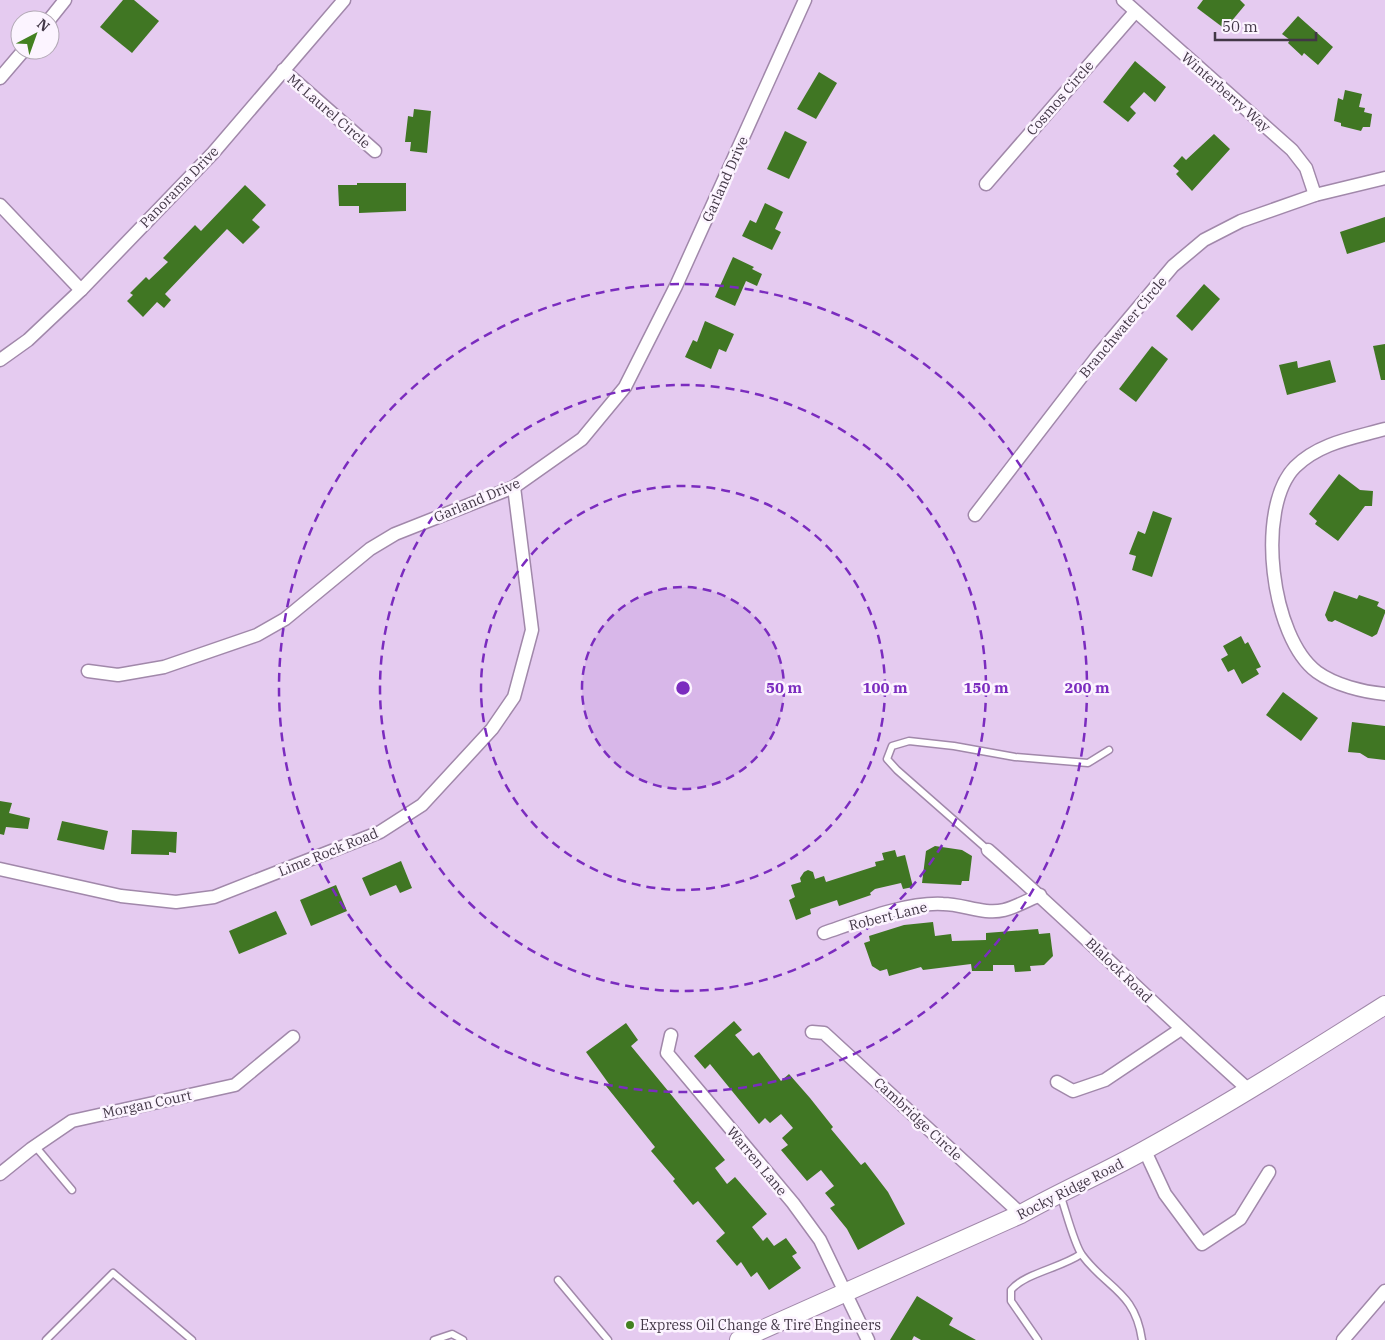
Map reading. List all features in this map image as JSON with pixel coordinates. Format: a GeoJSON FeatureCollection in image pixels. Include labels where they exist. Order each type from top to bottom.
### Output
{"type":"FeatureCollection","features":[{"type":"Feature","properties":{"kind":"main road","name":"Rocky Ridge Road"},"geometry":{"type":"LineString","coordinates":[[739,1340],[1021,1214],[1060,1192],[1145,1151],[1250,1091],[1385,1004]]}},
{"type":"Feature","properties":{"kind":"street"},"geometry":{"type":"LineString","coordinates":[[56,10],[65,0]]}},
{"type":"Feature","properties":{"kind":"street","name":"Panorama Drive"},"geometry":{"type":"LineString","coordinates":[[0,360],[28,340],[81,290],[213,153],[344,0]]}},
{"type":"Feature","properties":{"kind":"street","name":"Garland Drive"},"geometry":{"type":"LineString","coordinates":[[88,671],[118,675],[164,668],[258,635],[286,619],[370,549],[395,534],[514,487],[582,439],[624,387],[678,282],[805,0]]}},
{"type":"Feature","properties":{"kind":"street","name":"Winterberry Way"},"geometry":{"type":"LineString","coordinates":[[1123,0],[1292,150],[1306,168],[1315,195]]}},
{"type":"Feature","properties":{"kind":"street","name":"Cosmos Circle"},"geometry":{"type":"LineString","coordinates":[[986,184],[1135,12]]}},
{"type":"Feature","properties":{"kind":"street"},"geometry":{"type":"LineString","coordinates":[[0,78],[15,60]]}},
{"type":"Feature","properties":{"kind":"street","name":"Mt Laurel Circle"},"geometry":{"type":"LineString","coordinates":[[283,70],[375,151]]}},
{"type":"Feature","properties":{"kind":"street","name":"Branchwater Circle"},"geometry":{"type":"LineString","coordinates":[[975,515],[1099,354],[1173,266],[1204,240],[1241,221],[1315,195],[1385,178]]}},
{"type":"Feature","properties":{"kind":"street"},"geometry":{"type":"LineString","coordinates":[[0,205],[81,290]]}},
{"type":"Feature","properties":{"kind":"street"},"geometry":{"type":"LineString","coordinates":[[1385,429],[1321,447],[1294,468],[1282,487],[1274,516],[1273,581],[1287,631],[1299,653],[1316,671],[1333,681],[1372,693],[1385,694]]}},
{"type":"Feature","properties":{"kind":"street","name":"Lime Rock Road"},"geometry":{"type":"LineString","coordinates":[[0,869],[121,896],[176,902],[214,897],[380,832],[422,805],[492,729],[514,697],[532,630],[514,487]]}},
{"type":"Feature","properties":{"kind":"street","name":"Blalock Road"},"geometry":{"type":"LineString","coordinates":[[988,850],[1040,895],[1181,1029],[1250,1091]]}},
{"type":"Feature","properties":{"kind":"street","name":"Robert Lane"},"geometry":{"type":"LineString","coordinates":[[824,933],[873,917],[916,907],[943,904],[977,910],[1003,910],[1040,895]]}},
{"type":"Feature","properties":{"kind":"street"},"geometry":{"type":"LineString","coordinates":[[1056,1082],[1073,1091],[1105,1080],[1181,1029]]}},
{"type":"Feature","properties":{"kind":"street","name":"Cambridge Circle"},"geometry":{"type":"LineString","coordinates":[[812,1032],[824,1033],[1021,1214]]}},
{"type":"Feature","properties":{"kind":"street","name":"Warren Lane"},"geometry":{"type":"LineString","coordinates":[[671,1035],[667,1053],[793,1203],[820,1240],[844,1293]]}},
{"type":"Feature","properties":{"kind":"street","name":"Morgan Court"},"geometry":{"type":"LineString","coordinates":[[0,1174],[35,1146],[72,1121],[235,1085],[293,1037]]}},
{"type":"Feature","properties":{"kind":"street"},"geometry":{"type":"LineString","coordinates":[[1145,1151],[1166,1194],[1202,1244],[1240,1219],[1269,1172]]}},
{"type":"Feature","properties":{"kind":"street"},"geometry":{"type":"LineString","coordinates":[[1343,1340],[1385,1291]]}},
{"type":"Feature","properties":{"kind":"street"},"geometry":{"type":"LineString","coordinates":[[844,1293],[868,1340]]}},
{"type":"Feature","properties":{"kind":"lane"},"geometry":{"type":"LineString","coordinates":[[988,850],[897,770],[887,759],[892,746],[909,741],[954,746],[1015,757],[1088,763],[1109,750]]}},
{"type":"Feature","properties":{"kind":"lane"},"geometry":{"type":"LineString","coordinates":[[35,1146],[72,1190]]}},
{"type":"Feature","properties":{"kind":"lane"},"geometry":{"type":"LineString","coordinates":[[1060,1192],[1081,1254],[1128,1300],[1140,1323],[1142,1340]]}},
{"type":"Feature","properties":{"kind":"lane"},"geometry":{"type":"LineString","coordinates":[[1038,1340],[1011,1301],[1011,1290],[1017,1282],[1068,1263],[1081,1254]]}},
{"type":"Feature","properties":{"kind":"lane"},"geometry":{"type":"LineString","coordinates":[[46,1340],[113,1273],[192,1340]]}},
{"type":"Feature","properties":{"kind":"lane"},"geometry":{"type":"LineString","coordinates":[[558,1280],[608,1340]]}},
{"type":"Feature","properties":{"kind":"lane"},"geometry":{"type":"LineString","coordinates":[[434,1340],[452,1334],[463,1340]]}},
{"type":"Feature","properties":{"kind":"building"},"geometry":{"type":"Polygon","coordinates":[[[123,0],[134,0],[159,21],[132,53],[100,27],[123,0]]]}},
{"type":"Feature","properties":{"kind":"building"},"geometry":{"type":"Polygon","coordinates":[[[1203,0],[1240,0],[1245,5],[1225,29],[1197,8],[1203,0]]]}},
{"type":"Feature","properties":{"kind":"building"},"geometry":{"type":"Polygon","coordinates":[[[1298,16],[1333,47],[1318,65],[1304,53],[1302,56],[1288,43],[1290,40],[1282,34],[1298,16]]]}},
{"type":"Feature","properties":{"kind":"building"},"geometry":{"type":"Polygon","coordinates":[[[1135,61],[1166,87],[1155,102],[1144,92],[1130,107],[1136,113],[1128,122],[1103,102],[1135,61]]]}},
{"type":"Feature","properties":{"kind":"building"},"geometry":{"type":"Polygon","coordinates":[[[819,72],[837,83],[816,119],[797,109],[819,72]]]}},
{"type":"Feature","properties":{"kind":"building"},"geometry":{"type":"Polygon","coordinates":[[[1345,90],[1362,94],[1359,107],[1365,108],[1364,112],[1372,114],[1370,127],[1363,127],[1361,131],[1341,126],[1341,123],[1334,121],[1338,98],[1343,100],[1345,90]]]}},
{"type":"Feature","properties":{"kind":"building"},"geometry":{"type":"Polygon","coordinates":[[[414,109],[431,111],[427,153],[410,151],[411,142],[405,142],[408,116],[413,117],[414,109]]]}},
{"type":"Feature","properties":{"kind":"building"},"geometry":{"type":"Polygon","coordinates":[[[785,131],[807,142],[789,179],[767,169],[785,131]]]}},
{"type":"Feature","properties":{"kind":"building"},"geometry":{"type":"Polygon","coordinates":[[[1214,134],[1230,149],[1192,191],[1176,174],[1179,171],[1173,166],[1182,156],[1186,160],[1214,134]]]}},
{"type":"Feature","properties":{"kind":"building"},"geometry":{"type":"Polygon","coordinates":[[[357,183],[406,183],[406,211],[359,213],[359,206],[339,206],[338,185],[357,185],[357,183]]]}},
{"type":"Feature","properties":{"kind":"building"},"geometry":{"type":"Polygon","coordinates":[[[245,185],[266,205],[252,220],[260,227],[243,244],[227,229],[165,294],[171,300],[164,308],[157,302],[143,317],[127,301],[133,295],[130,293],[146,277],[149,280],[168,262],[163,258],[195,225],[201,231],[245,185]]]}},
{"type":"Feature","properties":{"kind":"building"},"geometry":{"type":"Polygon","coordinates":[[[765,203],[783,212],[775,229],[781,232],[772,250],[742,236],[750,220],[756,223],[765,203]]]}},
{"type":"Feature","properties":{"kind":"building"},"geometry":{"type":"Polygon","coordinates":[[[1385,217],[1385,242],[1347,254],[1340,232],[1385,217]]]}},
{"type":"Feature","properties":{"kind":"building"},"geometry":{"type":"Polygon","coordinates":[[[733,257],[754,267],[752,269],[762,274],[757,286],[746,281],[735,306],[715,297],[733,257]]]}},
{"type":"Feature","properties":{"kind":"building"},"geometry":{"type":"Polygon","coordinates":[[[1204,284],[1220,299],[1192,331],[1176,316],[1204,284]]]}},
{"type":"Feature","properties":{"kind":"building"},"geometry":{"type":"Polygon","coordinates":[[[705,321],[734,334],[726,352],[719,349],[711,369],[685,357],[693,340],[697,342],[705,321]]]}},
{"type":"Feature","properties":{"kind":"building"},"geometry":{"type":"Polygon","coordinates":[[[1385,344],[1385,380],[1381,380],[1373,346],[1385,344]]]}},
{"type":"Feature","properties":{"kind":"building"},"geometry":{"type":"Polygon","coordinates":[[[1152,346],[1168,359],[1136,402],[1119,389],[1152,346]]]}},
{"type":"Feature","properties":{"kind":"building"},"geometry":{"type":"Polygon","coordinates":[[[1330,360],[1336,382],[1287,395],[1279,365],[1297,361],[1298,368],[1330,360]]]}},
{"type":"Feature","properties":{"kind":"building"},"geometry":{"type":"Polygon","coordinates":[[[1339,474],[1360,490],[1373,491],[1372,506],[1365,506],[1338,541],[1315,524],[1317,521],[1309,514],[1339,474]]]}},
{"type":"Feature","properties":{"kind":"building"},"geometry":{"type":"Polygon","coordinates":[[[1153,511],[1172,518],[1152,577],[1132,570],[1136,556],[1129,554],[1138,531],[1145,534],[1153,511]]]}},
{"type":"Feature","properties":{"kind":"building"},"geometry":{"type":"Polygon","coordinates":[[[1334,591],[1357,599],[1359,595],[1379,602],[1377,606],[1385,610],[1385,613],[1377,634],[1372,637],[1335,620],[1332,622],[1328,621],[1325,615],[1334,591]]]}},
{"type":"Feature","properties":{"kind":"building"},"geometry":{"type":"Polygon","coordinates":[[[1241,636],[1245,644],[1248,642],[1261,667],[1256,669],[1259,674],[1242,684],[1234,669],[1228,672],[1221,659],[1228,655],[1223,646],[1241,636]]]}},
{"type":"Feature","properties":{"kind":"building"},"geometry":{"type":"Polygon","coordinates":[[[1283,692],[1318,718],[1301,741],[1266,715],[1283,692]]]}},
{"type":"Feature","properties":{"kind":"building"},"geometry":{"type":"Polygon","coordinates":[[[1352,722],[1385,726],[1385,760],[1368,758],[1360,753],[1348,752],[1352,722]]]}},
{"type":"Feature","properties":{"kind":"building"},"geometry":{"type":"Polygon","coordinates":[[[0,801],[12,803],[9,813],[30,818],[28,829],[6,827],[4,835],[0,834],[0,801]]]}},
{"type":"Feature","properties":{"kind":"building"},"geometry":{"type":"Polygon","coordinates":[[[62,821],[108,831],[104,850],[57,840],[62,821]]]}},
{"type":"Feature","properties":{"kind":"building"},"geometry":{"type":"Polygon","coordinates":[[[132,830],[177,832],[176,853],[169,852],[169,855],[131,854],[132,830]]]}},
{"type":"Feature","properties":{"kind":"building"},"geometry":{"type":"Polygon","coordinates":[[[935,846],[962,850],[972,856],[969,881],[962,881],[961,885],[922,883],[926,851],[935,846]]]}},
{"type":"Feature","properties":{"kind":"building"},"geometry":{"type":"Polygon","coordinates":[[[895,850],[897,857],[905,855],[913,887],[903,889],[901,883],[875,889],[870,893],[871,895],[839,906],[837,900],[810,909],[811,914],[796,920],[789,900],[795,897],[791,885],[801,882],[800,878],[804,872],[808,870],[813,872],[815,879],[824,876],[826,882],[876,866],[875,862],[884,860],[882,853],[895,850]]]}},
{"type":"Feature","properties":{"kind":"building"},"geometry":{"type":"Polygon","coordinates":[[[401,861],[412,888],[400,893],[396,885],[370,896],[362,878],[401,861]]]}},
{"type":"Feature","properties":{"kind":"building"},"geometry":{"type":"Polygon","coordinates":[[[336,885],[347,911],[311,926],[300,900],[336,885]]]}},
{"type":"Feature","properties":{"kind":"building"},"geometry":{"type":"Polygon","coordinates":[[[276,911],[287,934],[239,954],[229,931],[276,911]]]}},
{"type":"Feature","properties":{"kind":"building"},"geometry":{"type":"Polygon","coordinates":[[[933,922],[935,936],[951,934],[952,941],[986,940],[986,933],[1038,929],[1039,934],[1050,933],[1053,956],[1044,965],[1030,966],[1031,971],[1015,972],[1014,965],[993,965],[993,971],[972,971],[971,964],[923,970],[921,967],[889,976],[887,969],[880,971],[872,966],[864,943],[870,941],[869,936],[904,925],[933,922]]]}},
{"type":"Feature","properties":{"kind":"building"},"geometry":{"type":"Polygon","coordinates":[[[734,1021],[742,1030],[735,1035],[753,1056],[759,1052],[781,1081],[789,1074],[833,1127],[831,1129],[861,1165],[865,1162],[888,1192],[905,1224],[858,1250],[847,1229],[830,1208],[835,1205],[825,1193],[834,1186],[821,1170],[807,1181],[781,1150],[788,1145],[782,1138],[793,1128],[781,1114],[770,1123],[765,1118],[759,1124],[710,1064],[705,1069],[694,1056],[734,1021]]]}},
{"type":"Feature","properties":{"kind":"building"},"geometry":{"type":"Polygon","coordinates":[[[626,1023],[638,1040],[631,1046],[725,1160],[715,1168],[727,1184],[735,1177],[767,1214],[752,1227],[763,1241],[767,1237],[774,1246],[786,1238],[797,1253],[792,1256],[801,1268],[769,1290],[757,1272],[751,1277],[741,1262],[737,1266],[716,1241],[725,1233],[698,1201],[693,1205],[673,1181],[675,1179],[651,1151],[655,1147],[606,1086],[609,1084],[586,1052],[626,1023]]]}},
{"type":"Feature","properties":{"kind":"building"},"geometry":{"type":"Polygon","coordinates":[[[917,1296],[953,1318],[949,1325],[976,1340],[921,1340],[914,1336],[912,1340],[890,1340],[917,1296]]]}},
{"type":"Feature","properties":{"kind":"place","name":"Express Oil Change & Tire Engineers"},"geometry":{"type":"Point","coordinates":[630,1325]}}]}
